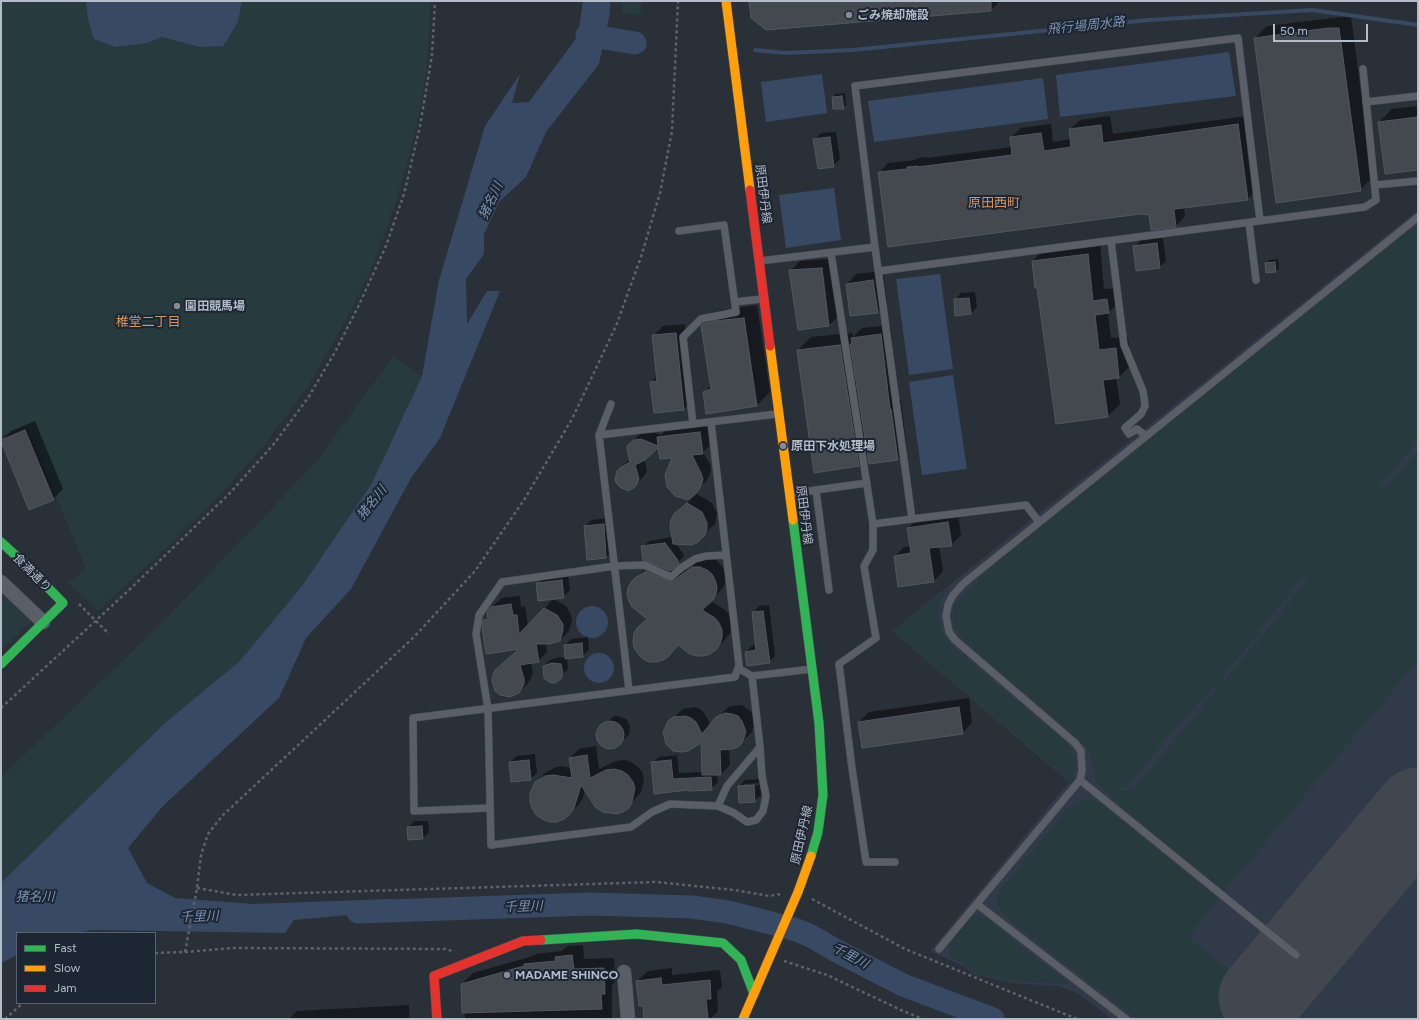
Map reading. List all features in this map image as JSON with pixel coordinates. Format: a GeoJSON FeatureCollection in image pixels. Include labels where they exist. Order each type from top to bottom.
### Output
{"type":"FeatureCollection","features":[{"type":"Feature","properties":{"kind":"street","name":"原田伊丹線"},"geometry":{"type":"LineString","coordinates":[[726,1],[820,723],[823,795],[818,832],[808,866],[794,902],[742,1019]]}},
{"type":"Feature","properties":{"kind":"street","name":"食満通り"},"geometry":{"type":"LineString","coordinates":[[1,542],[25,564],[62,603],[43,622]]}},
{"type":"Feature","properties":{"kind":"street"},"geometry":{"type":"LineString","coordinates":[[1,582],[43,622],[1,664]]}},
{"type":"Feature","properties":{"kind":"street"},"geometry":{"type":"LineString","coordinates":[[437,1019],[434,976],[523,941],[637,934],[723,943],[741,960],[754,994]]}},
{"type":"Feature","properties":{"kind":"street"},"geometry":{"type":"LineString","coordinates":[[624,972],[628,1019]]}},
{"type":"Feature","properties":{"kind":"lane"},"geometry":{"type":"LineString","coordinates":[[912,519],[855,86],[1238,38],[1260,221]]}},
{"type":"Feature","properties":{"kind":"lane"},"geometry":{"type":"LineString","coordinates":[[879,271],[1365,207],[1376,200],[1363,69]]}},
{"type":"Feature","properties":{"kind":"lane"},"geometry":{"type":"LineString","coordinates":[[1366,102],[1418,96]]}},
{"type":"Feature","properties":{"kind":"lane"},"geometry":{"type":"LineString","coordinates":[[1374,185],[1418,181]]}},
{"type":"Feature","properties":{"kind":"lane"},"geometry":{"type":"LineString","coordinates":[[939,950],[1080,780],[1082,771],[1081,751],[1074,742],[955,640],[949,632],[946,616],[948,605],[953,595],[964,583],[1039,522],[1418,217]]}},
{"type":"Feature","properties":{"kind":"lane"},"geometry":{"type":"LineString","coordinates":[[1249,223],[1256,280]]}},
{"type":"Feature","properties":{"kind":"lane"},"geometry":{"type":"LineString","coordinates":[[679,231],[724,225],[736,302],[736,312],[701,319],[683,336],[693,424]]}},
{"type":"Feature","properties":{"kind":"lane"},"geometry":{"type":"LineString","coordinates":[[1111,241],[1124,346],[1143,390],[1145,406],[1141,414],[1125,428],[1129,434],[1137,429],[1146,436]]}},
{"type":"Feature","properties":{"kind":"lane"},"geometry":{"type":"LineString","coordinates":[[760,261],[875,247]]}},
{"type":"Feature","properties":{"kind":"lane"},"geometry":{"type":"LineString","coordinates":[[831,253],[873,524],[873,550],[864,566],[876,638],[839,664],[866,862],[895,862]]}},
{"type":"Feature","properties":{"kind":"lane"},"geometry":{"type":"LineString","coordinates":[[736,302],[765,299]]}},
{"type":"Feature","properties":{"kind":"lane"},"geometry":{"type":"LineString","coordinates":[[611,404],[599,435],[630,690]]}},
{"type":"Feature","properties":{"kind":"lane"},"geometry":{"type":"LineString","coordinates":[[599,435],[779,413]]}},
{"type":"Feature","properties":{"kind":"lane"},"geometry":{"type":"LineString","coordinates":[[489,808],[414,811],[413,718],[735,677],[739,665],[711,422]]}},
{"type":"Feature","properties":{"kind":"lane"},"geometry":{"type":"LineString","coordinates":[[790,494],[867,483]]}},
{"type":"Feature","properties":{"kind":"lane"},"geometry":{"type":"LineString","coordinates":[[816,490],[829,590]]}},
{"type":"Feature","properties":{"kind":"lane"},"geometry":{"type":"LineString","coordinates":[[873,524],[1026,505],[1039,522]]}},
{"type":"Feature","properties":{"kind":"lane"},"geometry":{"type":"LineString","coordinates":[[726,555],[706,556],[695,559],[681,568],[671,578],[644,565],[615,566],[502,582],[479,615],[476,634],[488,708],[491,846],[631,827],[652,812],[670,804],[718,806],[734,813],[747,822],[756,820],[763,811],[766,796],[762,776],[752,676]]}},
{"type":"Feature","properties":{"kind":"lane"},"geometry":{"type":"LineString","coordinates":[[738,668],[752,676],[812,669]]}},
{"type":"Feature","properties":{"kind":"lane"},"geometry":{"type":"LineString","coordinates":[[718,806],[727,786],[760,746]]}},
{"type":"Feature","properties":{"kind":"lane"},"geometry":{"type":"LineString","coordinates":[[1080,780],[1296,955]]}},
{"type":"Feature","properties":{"kind":"lane"},"geometry":{"type":"LineString","coordinates":[[977,904],[1126,1019]]}},
{"type":"Feature","properties":{"kind":"path"},"geometry":{"type":"LineString","coordinates":[[1,708],[96,621],[229,494],[273,445],[308,398],[335,352],[358,307],[386,246],[404,194],[421,119],[432,54],[435,1]]}},
{"type":"Feature","properties":{"kind":"path"},"geometry":{"type":"LineString","coordinates":[[185,952],[197,888],[201,855],[208,834],[222,816],[414,637],[475,571],[524,500],[572,419],[616,326],[641,257],[660,192],[672,131],[678,1]]}},
{"type":"Feature","properties":{"kind":"path"},"geometry":{"type":"LineString","coordinates":[[80,604],[109,634]]}},
{"type":"Feature","properties":{"kind":"path"},"geometry":{"type":"LineString","coordinates":[[197,888],[237,895],[656,882],[734,890],[769,896],[798,892]]}},
{"type":"Feature","properties":{"kind":"path"},"geometry":{"type":"LineString","coordinates":[[156,953],[233,948],[445,949],[457,952],[462,965]]}},
{"type":"Feature","properties":{"kind":"path"},"geometry":{"type":"LineString","coordinates":[[771,952],[923,1019]]}},
{"type":"Feature","properties":{"kind":"path"},"geometry":{"type":"LineString","coordinates":[[5,1019],[22,1004]]}},
{"type":"Feature","properties":{"kind":"shaded area"},"geometry":{"type":"Polygon","coordinates":[[[1418,210],[1418,1019],[1112,1019],[1077,993],[1058,986],[1018,984],[973,974],[965,967],[930,951],[1069,782],[892,631],[1418,210]]]}},
{"type":"Feature","properties":{"kind":"green space","name":"園田競馬場"},"geometry":{"type":"Polygon","coordinates":[[[1,1],[431,1],[427,65],[421,105],[411,150],[397,199],[374,263],[350,313],[307,388],[263,447],[217,498],[182,531],[169,546],[98,611],[68,582],[86,569],[27,426],[1,436],[1,1]]]}},
{"type":"Feature","properties":{"kind":"green space"},"geometry":{"type":"Polygon","coordinates":[[[621,1],[642,1],[640,16],[622,12],[621,1]]]}},
{"type":"Feature","properties":{"kind":"green space"},"geometry":{"type":"Polygon","coordinates":[[[1418,223],[1418,440],[1380,486],[1383,489],[1418,451],[1418,661],[1224,891],[1145,827],[1101,787],[1094,774],[1092,759],[1082,742],[966,643],[958,633],[953,623],[953,610],[955,603],[999,560],[1418,223]],[[1304,575],[1222,678],[1225,680],[1267,630],[1308,578],[1304,575]],[[1215,685],[1170,734],[1128,786],[1115,791],[1131,790],[1135,788],[1218,688],[1215,685]]]}},
{"type":"Feature","properties":{"kind":"green space"},"geometry":{"type":"Polygon","coordinates":[[[393,356],[422,376],[372,483],[302,586],[239,662],[166,722],[1,883],[1,777],[161,624],[318,460],[393,356]]]}},
{"type":"Feature","properties":{"kind":"green space"},"geometry":{"type":"Polygon","coordinates":[[[951,585],[942,598],[939,606],[938,617],[944,636],[957,651],[1068,744],[1074,754],[1076,762],[1076,769],[1072,780],[1074,782],[1072,784],[893,631],[951,585]]]}},
{"type":"Feature","properties":{"kind":"green space"},"geometry":{"type":"Polygon","coordinates":[[[1,591],[32,621],[1,651],[1,591]]]}},
{"type":"Feature","properties":{"kind":"green space"},"geometry":{"type":"Polygon","coordinates":[[[1083,800],[1095,801],[1103,805],[1218,899],[1188,937],[1287,1019],[1137,1019],[1015,925],[1001,911],[997,900],[1000,890],[1065,811],[1072,805],[1083,800]]]}},
{"type":"Feature","properties":{"kind":"green space"},"geometry":{"type":"Polygon","coordinates":[[[980,915],[988,919],[1070,984],[1019,982],[975,973],[964,963],[950,957],[949,946],[955,936],[973,916],[980,915]]]}},
{"type":"Feature","properties":{"kind":"water"},"geometry":{"type":"Polygon","coordinates":[[[86,1],[242,1],[238,22],[223,46],[200,47],[162,37],[147,43],[115,47],[94,39],[88,19],[86,1]]]}},
{"type":"Feature","properties":{"kind":"water","name":"猪名川"},"geometry":{"type":"Polygon","coordinates":[[[583,1],[610,1],[610,13],[599,64],[546,132],[526,177],[499,202],[484,234],[484,254],[466,279],[467,324],[487,291],[500,291],[440,438],[411,478],[351,589],[306,638],[279,698],[163,806],[128,848],[147,883],[175,898],[253,904],[391,899],[434,907],[294,920],[285,933],[92,930],[83,932],[16,932],[16,956],[1,963],[1,883],[166,722],[239,662],[302,586],[372,483],[422,376],[439,280],[485,126],[520,74],[512,103],[529,102],[578,36],[583,1]]]}},
{"type":"Feature","properties":{"kind":"water"},"geometry":{"type":"Polygon","coordinates":[[[1229,52],[1236,96],[1060,117],[1056,75],[1229,52]]]}},
{"type":"Feature","properties":{"kind":"water"},"geometry":{"type":"Polygon","coordinates":[[[822,74],[827,113],[766,122],[761,82],[822,74]]]}},
{"type":"Feature","properties":{"kind":"water"},"geometry":{"type":"Polygon","coordinates":[[[1043,78],[1048,119],[874,142],[868,101],[1043,78]]]}},
{"type":"Feature","properties":{"kind":"water"},"geometry":{"type":"Polygon","coordinates":[[[834,188],[841,240],[786,248],[779,195],[834,188]]]}},
{"type":"Feature","properties":{"kind":"water"},"geometry":{"type":"Polygon","coordinates":[[[940,274],[953,369],[909,375],[896,279],[940,274]]]}},
{"type":"Feature","properties":{"kind":"water"},"geometry":{"type":"Polygon","coordinates":[[[953,375],[967,469],[922,475],[909,382],[953,375]]]}},
{"type":"Feature","properties":{"kind":"water"},"geometry":{"type":"Polygon","coordinates":[[[589,606],[595,606],[604,610],[608,622],[604,634],[595,638],[589,638],[580,634],[576,625],[576,619],[580,610],[589,606]]]}},
{"type":"Feature","properties":{"kind":"water"},"geometry":{"type":"Polygon","coordinates":[[[599,653],[610,657],[614,668],[610,679],[599,683],[588,679],[584,668],[588,657],[599,653]]]}},
{"type":"Feature","properties":{"kind":"building","name":"ごみ焼却施設"},"geometry":{"type":"Polygon","coordinates":[[[749,1],[991,1],[991,11],[766,30],[751,18],[749,1]]]}},
{"type":"Feature","properties":{"kind":"building"},"geometry":{"type":"Polygon","coordinates":[[[1328,28],[1339,28],[1361,191],[1276,203],[1254,38],[1328,28]]]}},
{"type":"Feature","properties":{"kind":"building"},"geometry":{"type":"Polygon","coordinates":[[[842,96],[844,109],[833,109],[832,97],[842,96]]]}},
{"type":"Feature","properties":{"kind":"building"},"geometry":{"type":"Polygon","coordinates":[[[1418,117],[1418,170],[1385,174],[1378,122],[1418,117]]]}},
{"type":"Feature","properties":{"kind":"building"},"geometry":{"type":"Polygon","coordinates":[[[1238,124],[1248,200],[1175,209],[1176,227],[1151,230],[1149,215],[1140,214],[888,247],[878,172],[907,169],[907,167],[918,167],[1012,155],[1010,137],[1041,133],[1044,151],[1071,147],[1069,129],[1101,125],[1103,143],[1238,124]]]}},
{"type":"Feature","properties":{"kind":"building"},"geometry":{"type":"Polygon","coordinates":[[[830,137],[834,167],[818,169],[813,139],[830,137]]]}},
{"type":"Feature","properties":{"kind":"building"},"geometry":{"type":"Polygon","coordinates":[[[1157,243],[1160,268],[1136,271],[1133,246],[1157,243]]]}},
{"type":"Feature","properties":{"kind":"building"},"geometry":{"type":"Polygon","coordinates":[[[1088,254],[1093,301],[1107,299],[1109,313],[1095,315],[1099,350],[1116,348],[1119,378],[1103,380],[1108,417],[1056,424],[1032,261],[1088,254]]]}},
{"type":"Feature","properties":{"kind":"building"},"geometry":{"type":"Polygon","coordinates":[[[1275,262],[1276,272],[1266,273],[1265,263],[1275,262]]]}},
{"type":"Feature","properties":{"kind":"building"},"geometry":{"type":"Polygon","coordinates":[[[822,268],[829,326],[798,330],[789,270],[822,268]]]}},
{"type":"Feature","properties":{"kind":"building"},"geometry":{"type":"Polygon","coordinates":[[[873,280],[878,313],[850,316],[846,284],[873,280]]]}},
{"type":"Feature","properties":{"kind":"building"},"geometry":{"type":"Polygon","coordinates":[[[969,298],[971,314],[955,316],[954,299],[969,298]]]}},
{"type":"Feature","properties":{"kind":"building"},"geometry":{"type":"Polygon","coordinates":[[[744,318],[757,406],[706,414],[703,392],[711,389],[701,326],[714,321],[744,318]]]}},
{"type":"Feature","properties":{"kind":"building"},"geometry":{"type":"Polygon","coordinates":[[[676,333],[684,410],[654,413],[650,382],[657,381],[652,335],[676,333]]]}},
{"type":"Feature","properties":{"kind":"building"},"geometry":{"type":"Polygon","coordinates":[[[881,334],[898,460],[869,464],[850,344],[852,344],[851,338],[881,334]]]}},
{"type":"Feature","properties":{"kind":"building"},"geometry":{"type":"Polygon","coordinates":[[[840,345],[859,466],[814,473],[797,350],[840,345]]]}},
{"type":"Feature","properties":{"kind":"building"},"geometry":{"type":"Polygon","coordinates":[[[25,430],[54,500],[29,510],[1,441],[25,430]]]}},
{"type":"Feature","properties":{"kind":"building"},"geometry":{"type":"Polygon","coordinates":[[[700,432],[703,454],[692,455],[703,479],[698,491],[688,500],[675,496],[667,487],[665,475],[672,458],[660,459],[658,448],[645,460],[635,465],[639,479],[636,486],[629,491],[621,488],[616,483],[615,479],[617,471],[630,462],[627,448],[628,445],[634,440],[641,439],[658,446],[657,437],[700,432]]]}},
{"type":"Feature","properties":{"kind":"building"},"geometry":{"type":"Polygon","coordinates":[[[687,503],[702,512],[707,523],[705,535],[697,543],[691,545],[673,544],[670,526],[671,520],[674,514],[687,503]]]}},
{"type":"Feature","properties":{"kind":"building"},"geometry":{"type":"Polygon","coordinates":[[[948,522],[952,546],[929,548],[934,582],[898,587],[894,556],[911,553],[907,528],[948,522]]]}},
{"type":"Feature","properties":{"kind":"building"},"geometry":{"type":"Polygon","coordinates":[[[604,524],[606,558],[587,560],[584,526],[604,524]]]}},
{"type":"Feature","properties":{"kind":"building"},"geometry":{"type":"Polygon","coordinates":[[[665,543],[679,564],[670,571],[643,560],[641,546],[665,543]]]}},
{"type":"Feature","properties":{"kind":"building"},"geometry":{"type":"Polygon","coordinates":[[[692,567],[700,567],[707,570],[712,574],[715,580],[717,587],[716,594],[713,600],[702,610],[715,618],[719,623],[722,630],[720,644],[716,650],[704,656],[690,654],[678,645],[668,657],[663,660],[649,662],[643,659],[634,648],[634,633],[647,619],[632,607],[627,595],[628,588],[636,577],[645,571],[672,582],[692,567]]]}},
{"type":"Feature","properties":{"kind":"building"},"geometry":{"type":"Polygon","coordinates":[[[562,580],[564,598],[538,601],[536,583],[562,580]]]}},
{"type":"Feature","properties":{"kind":"building"},"geometry":{"type":"Polygon","coordinates":[[[511,604],[513,615],[517,615],[519,634],[544,608],[557,615],[563,624],[563,630],[560,641],[549,644],[536,644],[539,662],[520,665],[524,684],[519,693],[510,697],[500,695],[495,691],[492,681],[493,675],[495,670],[519,649],[486,654],[482,627],[483,620],[488,619],[487,612],[491,607],[511,604]]]}},
{"type":"Feature","properties":{"kind":"building"},"geometry":{"type":"Polygon","coordinates":[[[763,611],[770,663],[747,666],[745,652],[756,650],[752,612],[763,611]]]}},
{"type":"Feature","properties":{"kind":"building"},"geometry":{"type":"Polygon","coordinates":[[[582,643],[583,657],[565,659],[564,645],[582,643]]]}},
{"type":"Feature","properties":{"kind":"building"},"geometry":{"type":"Polygon","coordinates":[[[552,663],[561,664],[563,673],[561,679],[555,683],[549,682],[544,678],[543,666],[552,663]]]}},
{"type":"Feature","properties":{"kind":"building"},"geometry":{"type":"Polygon","coordinates":[[[959,707],[963,734],[862,748],[858,722],[959,707]]]}},
{"type":"Feature","properties":{"kind":"building"},"geometry":{"type":"Polygon","coordinates":[[[726,713],[738,716],[742,721],[746,732],[742,743],[738,747],[720,750],[721,775],[702,775],[701,743],[688,751],[682,752],[673,751],[666,744],[663,732],[668,721],[673,717],[685,716],[691,718],[696,722],[702,734],[715,718],[726,713]]]}},
{"type":"Feature","properties":{"kind":"building"},"geometry":{"type":"Polygon","coordinates":[[[610,721],[620,725],[624,735],[620,745],[610,749],[600,745],[596,735],[600,725],[610,721]]]}},
{"type":"Feature","properties":{"kind":"building"},"geometry":{"type":"Polygon","coordinates":[[[587,755],[590,778],[606,770],[614,769],[622,771],[628,775],[635,788],[629,808],[616,814],[603,812],[596,808],[581,785],[574,808],[564,819],[557,822],[550,822],[536,815],[530,801],[530,793],[535,782],[545,776],[553,775],[572,778],[569,758],[587,755]]]}},
{"type":"Feature","properties":{"kind":"building"},"geometry":{"type":"Polygon","coordinates":[[[529,760],[531,780],[511,782],[509,762],[529,760]]]}},
{"type":"Feature","properties":{"kind":"building"},"geometry":{"type":"Polygon","coordinates":[[[671,760],[673,779],[711,777],[712,790],[688,790],[654,794],[651,762],[671,760]]]}},
{"type":"Feature","properties":{"kind":"building"},"geometry":{"type":"Polygon","coordinates":[[[754,785],[755,802],[739,803],[738,786],[754,785]]]}},
{"type":"Feature","properties":{"kind":"building"},"geometry":{"type":"Polygon","coordinates":[[[422,826],[423,839],[408,840],[407,827],[422,826]]]}},
{"type":"Feature","properties":{"kind":"building"},"geometry":{"type":"Polygon","coordinates":[[[572,955],[574,969],[604,968],[605,994],[601,994],[602,1009],[462,1013],[461,984],[524,966],[524,964],[556,961],[555,957],[572,955]]]}},
{"type":"Feature","properties":{"kind":"building"},"geometry":{"type":"Polygon","coordinates":[[[661,978],[662,985],[710,980],[711,999],[706,999],[708,1019],[644,1019],[643,1006],[639,1006],[636,981],[661,978]]]}},
{"type":"Feature","properties":{"kind":"waterway","name":"飛行場周水路"},"geometry":{"type":"LineString","coordinates":[[755,50],[786,53],[853,50],[1149,20],[1312,10],[1418,25]]}},
{"type":"Feature","properties":{"kind":"waterway","name":"飛行場周水路"},"geometry":{"type":"LineString","coordinates":[[587,35],[635,43]]}},
{"type":"Feature","properties":{"kind":"waterway","name":"千里川"},"geometry":{"type":"LineString","coordinates":[[358,912],[590,904],[692,907],[728,912],[794,929],[811,936],[903,985],[993,1019]]}},
{"type":"Feature","properties":{"kind":"runway"},"geometry":{"type":"LineString","coordinates":[[1261,997],[1418,810]]}},
{"type":"Feature","properties":{"kind":"traffic: fast"},"geometry":{"type":"LineString","coordinates":[[793,520],[819,723],[823,795],[818,832],[811,856]]}},
{"type":"Feature","properties":{"kind":"traffic: fast"},"geometry":{"type":"LineString","coordinates":[[1,542],[63,603],[1,664]]}},
{"type":"Feature","properties":{"kind":"traffic: fast"},"geometry":{"type":"LineString","coordinates":[[541,940],[637,934],[723,943],[741,960],[754,994]]}},
{"type":"Feature","properties":{"kind":"traffic: slow"},"geometry":{"type":"LineString","coordinates":[[726,1],[750,190]]}},
{"type":"Feature","properties":{"kind":"traffic: slow"},"geometry":{"type":"LineString","coordinates":[[770,346],[793,520]]}},
{"type":"Feature","properties":{"kind":"traffic: slow"},"geometry":{"type":"LineString","coordinates":[[743,1019],[798,892],[811,856]]}},
{"type":"Feature","properties":{"kind":"traffic: jam"},"geometry":{"type":"LineString","coordinates":[[750,190],[770,346]]}},
{"type":"Feature","properties":{"kind":"traffic: jam"},"geometry":{"type":"LineString","coordinates":[[437,1019],[434,976],[523,941],[541,940]]}},
{"type":"Feature","properties":{"kind":"place","name":"ごみ焼却施設"},"geometry":{"type":"Point","coordinates":[849,15]}},
{"type":"Feature","properties":{"kind":"place","name":"園田競馬場"},"geometry":{"type":"Point","coordinates":[177,306]}},
{"type":"Feature","properties":{"kind":"place","name":"原田下水処理場"},"geometry":{"type":"Point","coordinates":[783,446]}},
{"type":"Feature","properties":{"kind":"place","name":"MADAME SHINCO"},"geometry":{"type":"Point","coordinates":[507,975]}},
{"type":"Feature","properties":{"kind":"district","name":"原田西町"},"geometry":{"type":"Point","coordinates":[994,203]}},
{"type":"Feature","properties":{"kind":"district","name":"椎堂二丁目"},"geometry":{"type":"Point","coordinates":[148,322]}}]}
